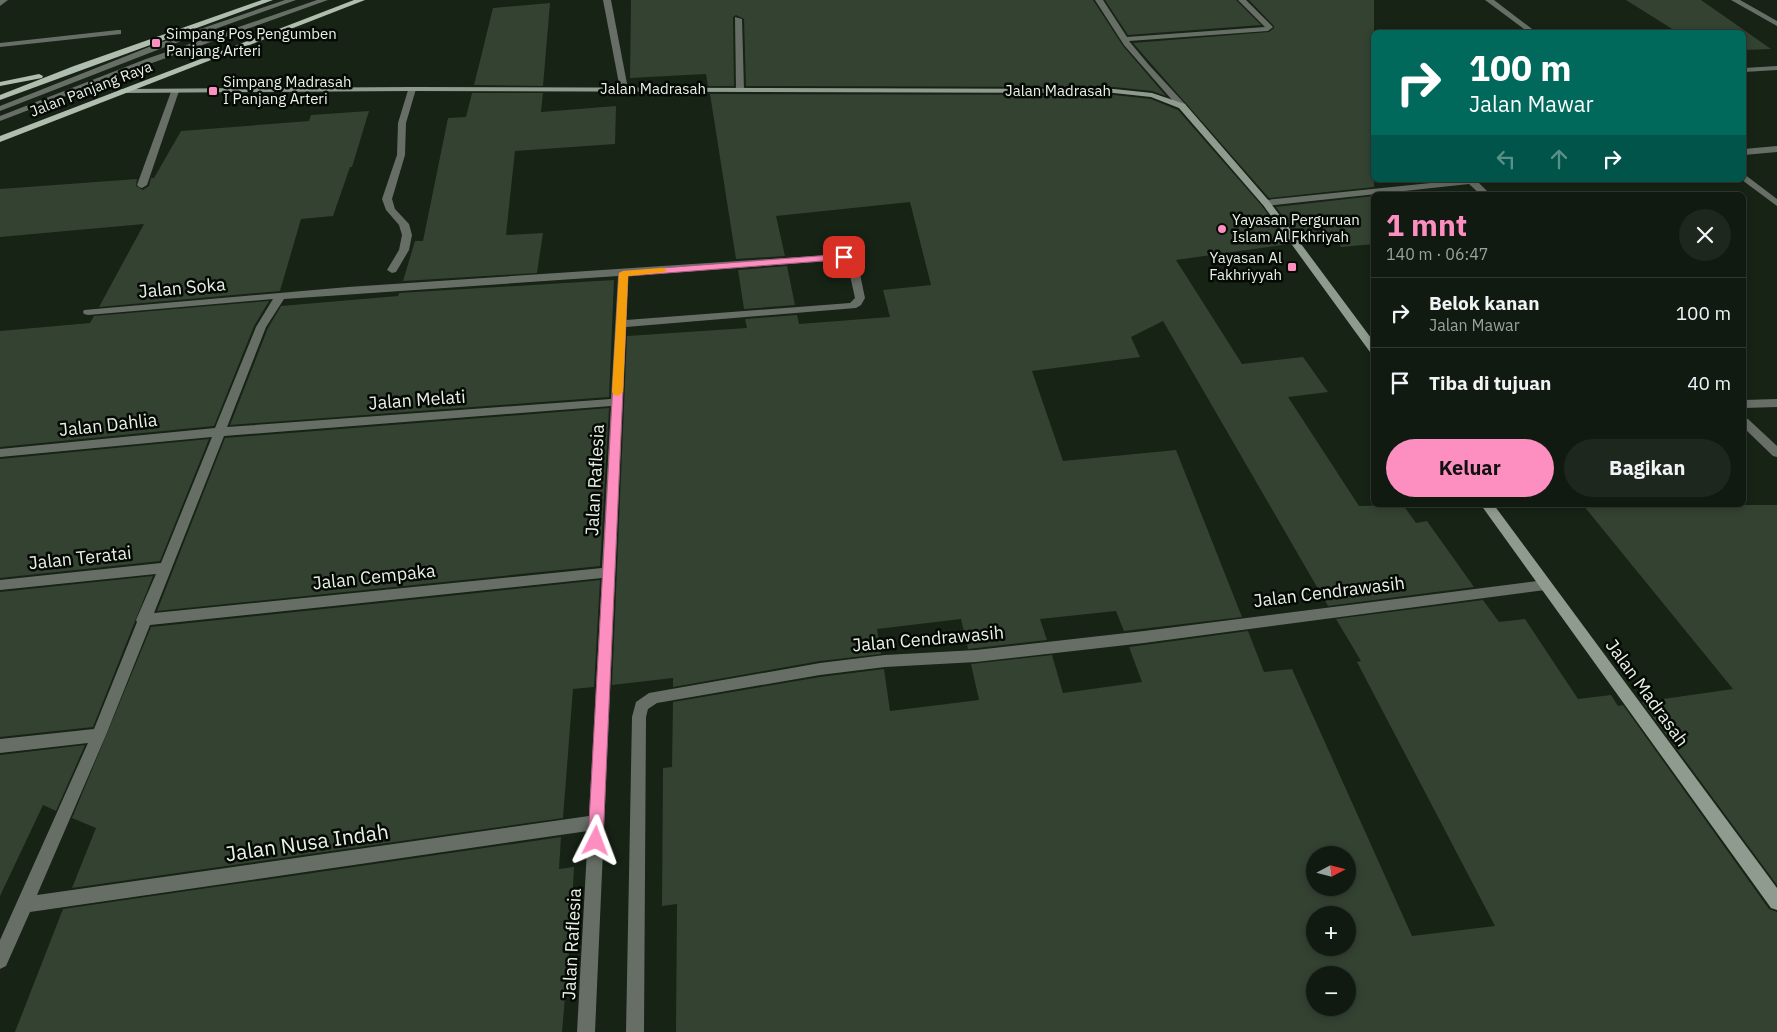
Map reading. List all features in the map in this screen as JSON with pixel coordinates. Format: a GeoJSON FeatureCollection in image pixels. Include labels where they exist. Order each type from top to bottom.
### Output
{"type":"FeatureCollection","features":[{"type":"Feature","properties":{"kind":"main road","name":"Jalan Panjang Raya"},"geometry":{"type":"LineString","coordinates":[[0,98],[77,68],[268,0]]}},
{"type":"Feature","properties":{"kind":"main road","name":"Jalan Panjang Raya"},"geometry":{"type":"LineString","coordinates":[[0,139],[361,0]]}},
{"type":"Feature","properties":{"kind":"main road"},"geometry":{"type":"LineString","coordinates":[[0,84],[77,68]]}},
{"type":"Feature","properties":{"kind":"street"},"geometry":{"type":"LineString","coordinates":[[0,4],[4,0]]}},
{"type":"Feature","properties":{"kind":"street"},"geometry":{"type":"LineString","coordinates":[[0,109],[162,45],[292,0]]}},
{"type":"Feature","properties":{"kind":"street"},"geometry":{"type":"LineString","coordinates":[[0,119],[149,60],[324,0]]}},
{"type":"Feature","properties":{"kind":"street"},"geometry":{"type":"LineString","coordinates":[[607,0],[624,89]]}},
{"type":"Feature","properties":{"kind":"street","name":"Jalan Madrasah"},"geometry":{"type":"LineString","coordinates":[[1099,0],[1124,39],[1146,67],[1266,204],[1371,346]]}},
{"type":"Feature","properties":{"kind":"street"},"geometry":{"type":"LineString","coordinates":[[1124,39],[1268,29],[1269,27],[1242,0]]}},
{"type":"Feature","properties":{"kind":"street"},"geometry":{"type":"LineString","coordinates":[[1489,0],[1529,30]]}},
{"type":"Feature","properties":{"kind":"street"},"geometry":{"type":"LineString","coordinates":[[1735,0],[1777,24]]}},
{"type":"Feature","properties":{"kind":"street"},"geometry":{"type":"LineString","coordinates":[[738,19],[740,90]]}},
{"type":"Feature","properties":{"kind":"street"},"geometry":{"type":"LineString","coordinates":[[0,45],[118,32]]}},
{"type":"Feature","properties":{"kind":"street"},"geometry":{"type":"LineString","coordinates":[[1746,70],[1777,68]]}},
{"type":"Feature","properties":{"kind":"street"},"geometry":{"type":"LineString","coordinates":[[392,270],[404,250],[407,235],[404,224],[391,210],[387,199],[402,155],[402,124],[412,89]]}},
{"type":"Feature","properties":{"kind":"street","name":"Jalan Madrasah"},"geometry":{"type":"LineString","coordinates":[[122,91],[412,89],[1114,91],[1152,95],[1182,106]]}},
{"type":"Feature","properties":{"kind":"street"},"geometry":{"type":"LineString","coordinates":[[142,185],[175,91]]}},
{"type":"Feature","properties":{"kind":"street"},"geometry":{"type":"LineString","coordinates":[[1746,152],[1777,149]]}},
{"type":"Feature","properties":{"kind":"street"},"geometry":{"type":"LineString","coordinates":[[1746,179],[1777,203]]}},
{"type":"Feature","properties":{"kind":"street"},"geometry":{"type":"LineString","coordinates":[[1378,192],[1472,182],[1483,192]]}},
{"type":"Feature","properties":{"kind":"street"},"geometry":{"type":"LineString","coordinates":[[1266,204],[1371,193]]}},
{"type":"Feature","properties":{"kind":"street"},"geometry":{"type":"LineString","coordinates":[[0,960],[99,735],[143,620],[261,327],[280,296],[850,258],[860,298],[852,306],[621,324]]}},
{"type":"Feature","properties":{"kind":"street","name":"Jalan Raflesia"},"geometry":{"type":"LineString","coordinates":[[586,1032],[623,273]]}},
{"type":"Feature","properties":{"kind":"street","name":"Jalan Soka"},"geometry":{"type":"LineString","coordinates":[[88,312],[280,296]]}},
{"type":"Feature","properties":{"kind":"street","name":"Jalan Melati"},"geometry":{"type":"LineString","coordinates":[[219,432],[617,402]]}},
{"type":"Feature","properties":{"kind":"street"},"geometry":{"type":"LineString","coordinates":[[1746,404],[1777,403]]}},
{"type":"Feature","properties":{"kind":"street"},"geometry":{"type":"LineString","coordinates":[[1746,424],[1777,453]]}},
{"type":"Feature","properties":{"kind":"street","name":"Jalan Dahlia"},"geometry":{"type":"LineString","coordinates":[[0,454],[219,432]]}},
{"type":"Feature","properties":{"kind":"street","name":"Jalan Madrasah"},"geometry":{"type":"LineString","coordinates":[[1488,507],[1777,902]]}},
{"type":"Feature","properties":{"kind":"street","name":"Jalan Teratai"},"geometry":{"type":"LineString","coordinates":[[0,585],[165,568]]}},
{"type":"Feature","properties":{"kind":"street","name":"Jalan Cempaka"},"geometry":{"type":"LineString","coordinates":[[143,620],[609,572]]}},
{"type":"Feature","properties":{"kind":"street","name":"Jalan Cendrawasih"},"geometry":{"type":"LineString","coordinates":[[635,1032],[639,718],[641,706],[654,697],[820,669],[885,661],[976,656],[1144,637],[1545,585]]}},
{"type":"Feature","properties":{"kind":"street"},"geometry":{"type":"LineString","coordinates":[[0,746],[99,735]]}},
{"type":"Feature","properties":{"kind":"street","name":"Jalan Nusa Indah"},"geometry":{"type":"LineString","coordinates":[[23,905],[597,822]]}},
{"type":"Feature","properties":{"kind":"building"},"geometry":{"type":"Polygon","coordinates":[[[631,0],[1093,0],[1123,46],[1166,96],[1152,91],[1114,87],[746,86],[744,19],[736,15],[733,17],[734,86],[708,86],[706,74],[630,78],[631,0]]]}},
{"type":"Feature","properties":{"kind":"building"},"geometry":{"type":"Polygon","coordinates":[[[1105,0],[1236,0],[1261,25],[1128,35],[1105,0]]]}},
{"type":"Feature","properties":{"kind":"building"},"geometry":{"type":"Polygon","coordinates":[[[1249,0],[1374,0],[1374,30],[1371,30],[1371,182],[1374,182],[1374,187],[1269,198],[1133,43],[1269,32],[1274,26],[1249,0]]]}},
{"type":"Feature","properties":{"kind":"building"},"geometry":{"type":"Polygon","coordinates":[[[1626,0],[1701,0],[1744,30],[1674,30],[1626,0]]]}},
{"type":"Feature","properties":{"kind":"building"},"geometry":{"type":"Polygon","coordinates":[[[550,3],[543,86],[474,85],[493,8],[550,3]]]}},
{"type":"Feature","properties":{"kind":"building"},"geometry":{"type":"Polygon","coordinates":[[[1746,32],[1771,49],[1746,50],[1746,32]]]}},
{"type":"Feature","properties":{"kind":"building"},"geometry":{"type":"Polygon","coordinates":[[[472,93],[543,93],[541,112],[616,106],[615,144],[515,151],[506,235],[543,233],[537,273],[403,281],[415,241],[423,241],[448,118],[466,117],[472,93]]]}},
{"type":"Feature","properties":{"kind":"building"},"geometry":{"type":"Polygon","coordinates":[[[710,94],[1114,95],[1151,99],[1178,110],[1262,206],[1289,244],[1176,260],[1242,364],[1303,357],[1328,392],[1288,397],[1359,506],[1404,507],[1416,523],[1427,521],[1474,587],[1328,606],[1163,321],[1131,337],[1140,357],[1032,371],[1063,461],[1176,450],[1242,617],[1124,631],[1116,611],[1040,619],[1047,640],[968,649],[961,619],[877,629],[881,654],[820,661],[673,687],[673,678],[612,685],[627,336],[747,328],[745,319],[797,315],[799,324],[890,317],[883,290],[931,285],[910,202],[776,216],[785,256],[736,259],[710,94]]]}},
{"type":"Feature","properties":{"kind":"building"},"geometry":{"type":"Polygon","coordinates":[[[369,111],[352,167],[350,167],[333,216],[301,219],[280,291],[99,307],[144,224],[0,237],[0,189],[137,179],[136,186],[143,190],[149,186],[151,178],[154,178],[181,131],[309,121],[311,115],[369,111]]]}},
{"type":"Feature","properties":{"kind":"building"},"geometry":{"type":"Polygon","coordinates":[[[1371,196],[1371,244],[1341,247],[1334,237],[1302,242],[1276,207],[1371,196]]]}},
{"type":"Feature","properties":{"kind":"building"},"geometry":{"type":"Polygon","coordinates":[[[787,266],[795,305],[744,309],[738,270],[787,266]]]}},
{"type":"Feature","properties":{"kind":"building"},"geometry":{"type":"Polygon","coordinates":[[[614,280],[609,397],[230,425],[268,328],[281,306],[398,296],[399,293],[614,280]]]}},
{"type":"Feature","properties":{"kind":"building"},"geometry":{"type":"Polygon","coordinates":[[[269,301],[254,326],[214,426],[0,447],[0,331],[90,323],[94,316],[269,301]]]}},
{"type":"Feature","properties":{"kind":"building"},"geometry":{"type":"Polygon","coordinates":[[[609,408],[600,566],[157,611],[225,438],[609,408]]]}},
{"type":"Feature","properties":{"kind":"building"},"geometry":{"type":"Polygon","coordinates":[[[209,439],[160,561],[0,578],[0,459],[209,439]]]}},
{"type":"Feature","properties":{"kind":"building"},"geometry":{"type":"Polygon","coordinates":[[[1746,505],[1777,505],[1777,885],[1642,702],[1733,689],[1585,507],[1746,507],[1746,505]]]}},
{"type":"Feature","properties":{"kind":"building"},"geometry":{"type":"Polygon","coordinates":[[[153,576],[93,727],[0,737],[0,592],[153,576]]]}},
{"type":"Feature","properties":{"kind":"building"},"geometry":{"type":"Polygon","coordinates":[[[600,580],[594,687],[573,689],[563,818],[72,888],[96,828],[72,818],[151,627],[600,580]]]}},
{"type":"Feature","properties":{"kind":"building"},"geometry":{"type":"Polygon","coordinates":[[[1483,600],[1499,622],[1525,619],[1578,699],[1611,695],[1618,706],[1623,705],[1769,909],[1777,912],[1777,1032],[676,1032],[677,904],[662,906],[663,768],[672,767],[673,702],[820,677],[884,669],[890,711],[979,700],[971,664],[1052,655],[1063,693],[1142,682],[1129,647],[1248,631],[1264,672],[1292,669],[1412,936],[1495,926],[1357,662],[1361,661],[1336,619],[1483,600]]]}},
{"type":"Feature","properties":{"kind":"building"},"geometry":{"type":"Polygon","coordinates":[[[85,745],[56,811],[43,805],[0,896],[0,755],[85,745]]]}},
{"type":"Feature","properties":{"kind":"building"},"geometry":{"type":"Polygon","coordinates":[[[561,837],[559,869],[574,867],[571,929],[562,1032],[15,1032],[63,909],[561,837]]]}},
{"type":"Feature","properties":{"kind":"slow traffic"},"geometry":{"type":"LineString","coordinates":[[618,392],[623,273],[662,270]]}},
{"type":"Feature","properties":{"kind":"place","name":"Simpang Pos Pengumben Panjang Arteri"},"geometry":{"type":"Point","coordinates":[156,43]}},
{"type":"Feature","properties":{"kind":"place","name":"Simpang Madrasah I Panjang Arteri"},"geometry":{"type":"Point","coordinates":[213,91]}},
{"type":"Feature","properties":{"kind":"place","name":"Yayasan Perguruan Islam Al Fkhriyah"},"geometry":{"type":"Point","coordinates":[1222,229]}},
{"type":"Feature","properties":{"kind":"place","name":"Yayasan Al Fakhriyyah"},"geometry":{"type":"Point","coordinates":[1292,267]}},
{"type":"Feature","properties":{"kind":"route"},"geometry":{"type":"LineString","coordinates":[[596,841],[623,273],[844,257]]}}]}
